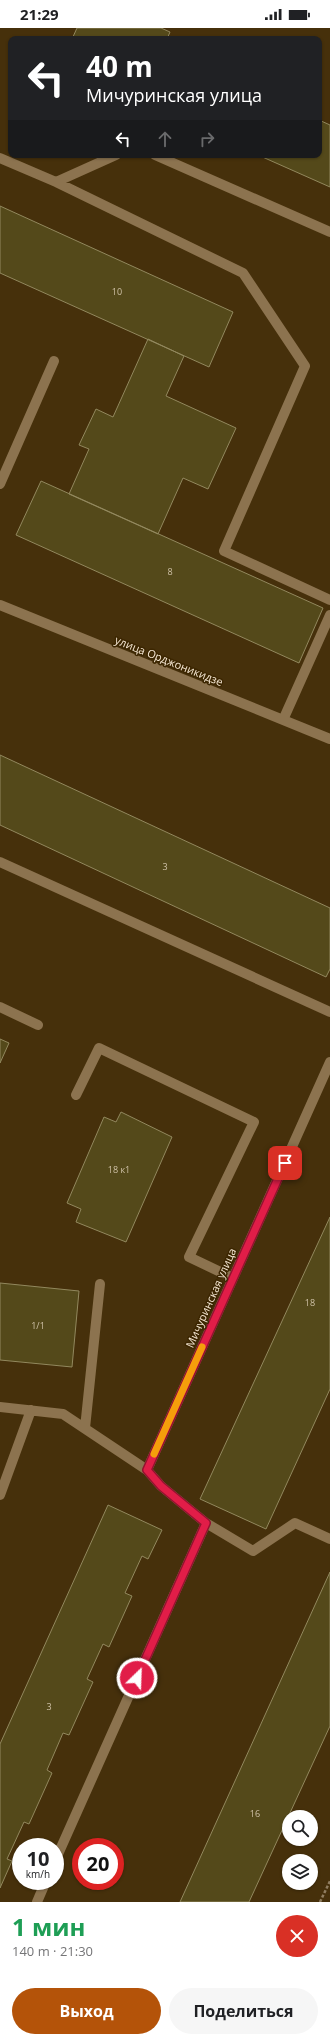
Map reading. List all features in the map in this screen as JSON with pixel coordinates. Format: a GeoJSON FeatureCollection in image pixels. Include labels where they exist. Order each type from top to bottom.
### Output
{"type":"FeatureCollection","features":[{"type":"Feature","properties":{"kind":"street"},"geometry":{"type":"LineString","coordinates":[[0,158],[56,182],[243,273],[305,366],[224,551],[330,600]]}},
{"type":"Feature","properties":{"kind":"street"},"geometry":{"type":"LineString","coordinates":[[56,182],[109,158]]}},
{"type":"Feature","properties":{"kind":"street"},"geometry":{"type":"LineString","coordinates":[[162,158],[330,232]]}},
{"type":"Feature","properties":{"kind":"street"},"geometry":{"type":"LineString","coordinates":[[0,484],[54,361]]}},
{"type":"Feature","properties":{"kind":"street","name":"улица Орджоникидзе"},"geometry":{"type":"LineString","coordinates":[[0,605],[330,739]]}},
{"type":"Feature","properties":{"kind":"street"},"geometry":{"type":"LineString","coordinates":[[283,720],[330,615]]}},
{"type":"Feature","properties":{"kind":"street"},"geometry":{"type":"LineString","coordinates":[[0,862],[330,1012]]}},
{"type":"Feature","properties":{"kind":"street"},"geometry":{"type":"LineString","coordinates":[[0,1007],[38,1025]]}},
{"type":"Feature","properties":{"kind":"street"},"geometry":{"type":"LineString","coordinates":[[76,1095],[99,1048],[254,1122],[189,1257],[233,1278]]}},
{"type":"Feature","properties":{"kind":"street","name":"Мичуринская улица"},"geometry":{"type":"LineString","coordinates":[[147,1470],[330,1062]]}},
{"type":"Feature","properties":{"kind":"street"},"geometry":{"type":"LineString","coordinates":[[85,1428],[100,1284]]}},
{"type":"Feature","properties":{"kind":"street"},"geometry":{"type":"LineString","coordinates":[[0,1407],[63,1414],[147,1470],[161,1486],[206,1523],[253,1551],[294,1523],[330,1539]]}},
{"type":"Feature","properties":{"kind":"street"},"geometry":{"type":"LineString","coordinates":[[0,1495],[31,1410]]}},
{"type":"Feature","properties":{"kind":"street"},"geometry":{"type":"LineString","coordinates":[[64,1841],[206,1523]]}},
{"type":"Feature","properties":{"kind":"street"},"geometry":{"type":"LineString","coordinates":[[37,1902],[42,1890]]}},
{"type":"Feature","properties":{"kind":"path"},"geometry":{"type":"LineString","coordinates":[[320,1902],[330,1881]]}},
{"type":"Feature","properties":{"kind":"building"},"geometry":{"type":"Polygon","coordinates":[[[77,28],[161,28],[170,32],[168,36],[73,36],[77,28]]]}},
{"type":"Feature","properties":{"kind":"building"},"geometry":{"type":"Polygon","coordinates":[[[322,121],[330,125],[330,187],[265,158],[322,158],[322,121]]]}},
{"type":"Feature","properties":{"kind":"building"},"geometry":{"type":"Polygon","coordinates":[[[0,206],[233,312],[209,367],[0,273],[0,206]]]}},
{"type":"Feature","properties":{"kind":"building"},"geometry":{"type":"Polygon","coordinates":[[[148,339],[184,356],[166,396],[236,428],[208,489],[183,478],[158,534],[69,494],[89,449],[79,445],[96,409],[113,417],[148,339]]]}},
{"type":"Feature","properties":{"kind":"building"},"geometry":{"type":"Polygon","coordinates":[[[41,481],[323,608],[299,663],[16,535],[41,481]]]}},
{"type":"Feature","properties":{"kind":"building"},"geometry":{"type":"Polygon","coordinates":[[[0,755],[330,908],[330,969],[326,977],[0,825],[0,755]]]}},
{"type":"Feature","properties":{"kind":"building"},"geometry":{"type":"Polygon","coordinates":[[[0,1039],[9,1043],[0,1063],[0,1039]]]}},
{"type":"Feature","properties":{"kind":"building"},"geometry":{"type":"Polygon","coordinates":[[[121,1112],[172,1137],[126,1242],[76,1222],[81,1209],[67,1203],[104,1117],[116,1122],[121,1112]]]}},
{"type":"Feature","properties":{"kind":"building"},"geometry":{"type":"Polygon","coordinates":[[[330,1217],[330,1389],[266,1529],[200,1499],[330,1217]]]}},
{"type":"Feature","properties":{"kind":"building"},"geometry":{"type":"Polygon","coordinates":[[[0,1283],[79,1291],[72,1367],[0,1360],[0,1283]]]}},
{"type":"Feature","properties":{"kind":"building"},"geometry":{"type":"Polygon","coordinates":[[[108,1505],[162,1530],[148,1559],[142,1556],[125,1593],[132,1596],[109,1647],[103,1644],[87,1679],[93,1682],[69,1735],[63,1733],[47,1770],[52,1773],[29,1824],[24,1822],[17,1838],[12,1838],[12,1848],[7,1859],[12,1861],[0,1888],[0,1744],[108,1505]]]}},
{"type":"Feature","properties":{"kind":"building"},"geometry":{"type":"Polygon","coordinates":[[[330,1572],[330,1726],[291,1810],[282,1810],[282,1830],[249,1902],[180,1902],[330,1572]]]}},
{"type":"Feature","properties":{"kind":"slow traffic"},"geometry":{"type":"LineString","coordinates":[[154,1454],[202,1347]]}},
{"type":"Feature","properties":{"kind":"route"},"geometry":{"type":"LineString","coordinates":[[137,1678],[206,1523],[161,1486],[147,1470],[285,1163]]}}]}
